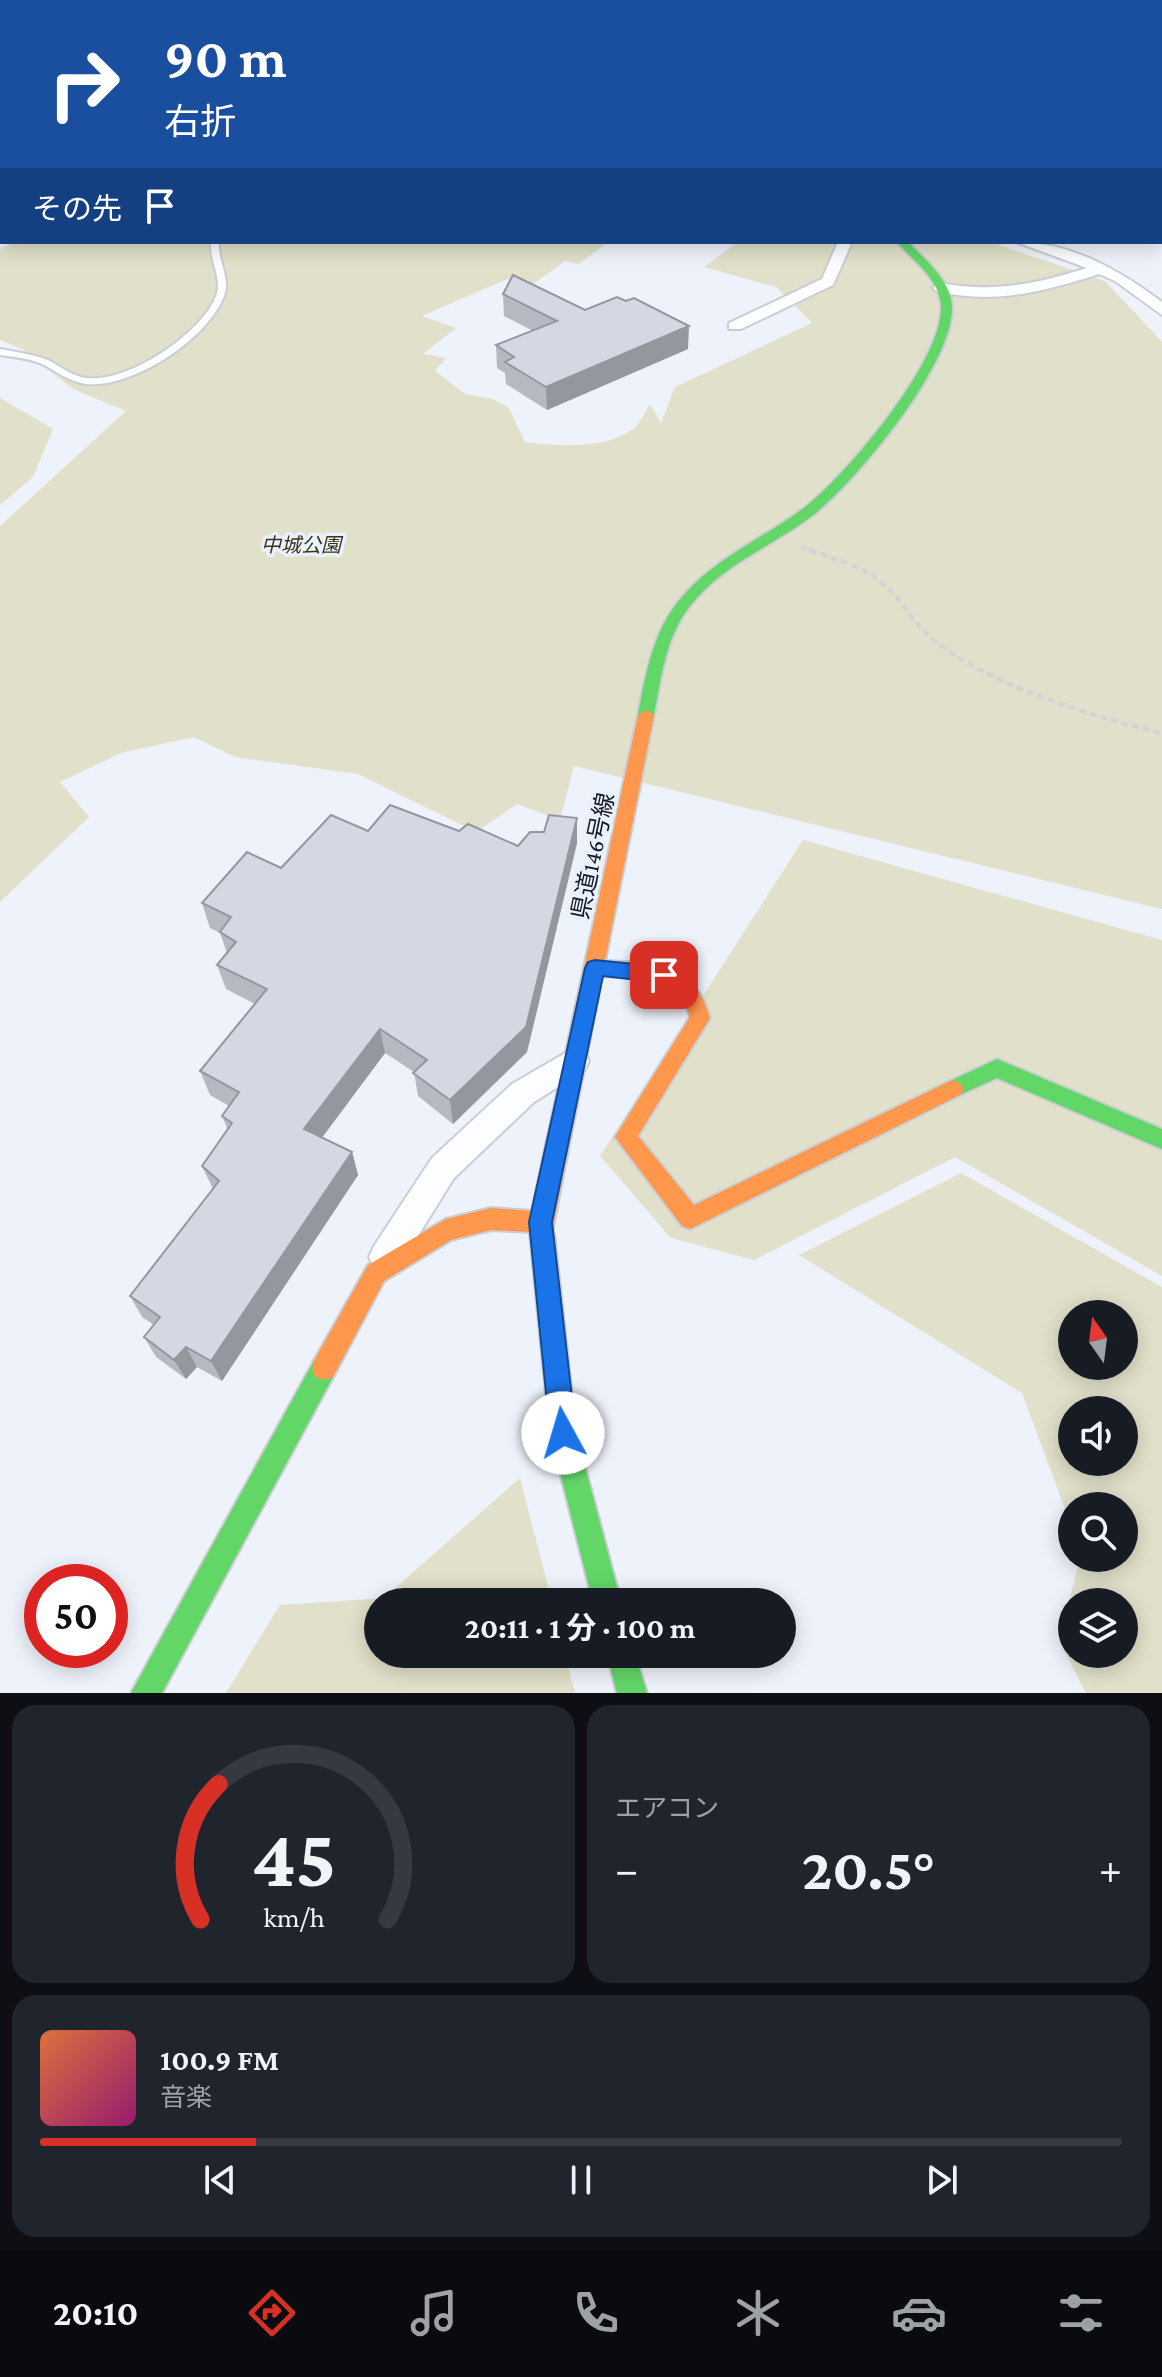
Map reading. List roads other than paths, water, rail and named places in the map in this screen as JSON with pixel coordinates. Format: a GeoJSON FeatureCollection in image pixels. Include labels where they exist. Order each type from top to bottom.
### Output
{"type":"FeatureCollection","features":[{"type":"Feature","properties":{"kind":"main road"},"geometry":{"type":"LineString","coordinates":[[904,244],[941,288]]}},
{"type":"Feature","properties":{"kind":"main road","name":"県道146号線"},"geometry":{"type":"LineString","coordinates":[[603,1588],[563,1433],[541,1222],[660,646],[674,618],[692,595],[830,494],[880,437],[934,351],[947,318],[946,300],[941,288]]}},
{"type":"Feature","properties":{"kind":"main road"},"geometry":{"type":"LineString","coordinates":[[595,968],[664,975],[688,985],[697,999],[700,1018],[626,1137],[690,1218],[997,1068],[1162,1139]]}},
{"type":"Feature","properties":{"kind":"main road"},"geometry":{"type":"LineString","coordinates":[[146,1693],[376,1273],[446,1230],[491,1219],[541,1222]]}},
{"type":"Feature","properties":{"kind":"main road"},"geometry":{"type":"LineString","coordinates":[[625,1668],[632,1693]]}},
{"type":"Feature","properties":{"kind":"street"},"geometry":{"type":"LineString","coordinates":[[735,326],[828,282],[844,244]]}},
{"type":"Feature","properties":{"kind":"street"},"geometry":{"type":"LineString","coordinates":[[1030,244],[1082,260],[1120,278],[1162,310]]}},
{"type":"Feature","properties":{"kind":"street"},"geometry":{"type":"LineString","coordinates":[[941,288],[976,296],[1014,295],[1100,269]]}},
{"type":"Feature","properties":{"kind":"street"},"geometry":{"type":"LineString","coordinates":[[376,1273],[443,1168],[523,1093],[574,1061]]}},
{"type":"Feature","properties":{"kind":"lane"},"geometry":{"type":"LineString","coordinates":[[0,352],[43,361],[73,378],[90,382],[133,374],[159,359],[195,329],[220,297],[222,282],[214,254],[215,244]]}},
{"type":"Feature","properties":{"kind":"park label","name":"中城公園"},"geometry":{"type":"Point","coordinates":[301,545]}}]}
